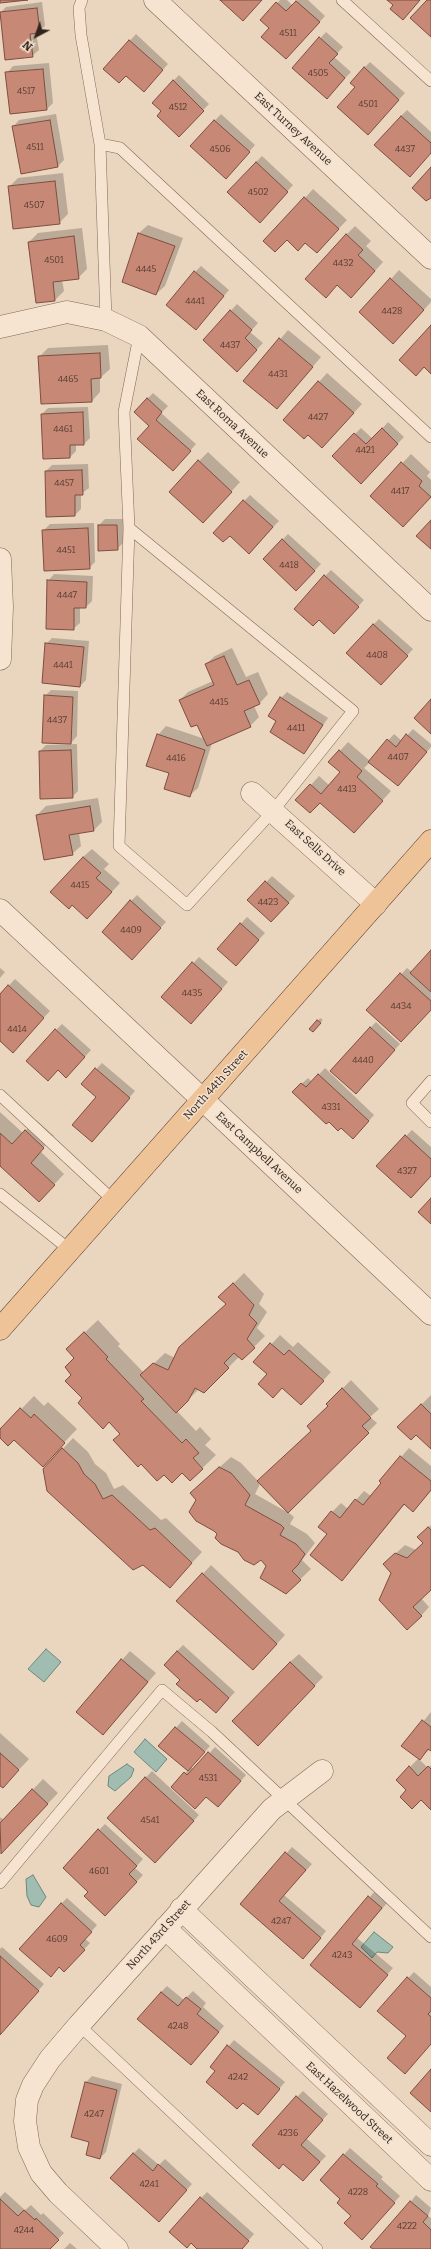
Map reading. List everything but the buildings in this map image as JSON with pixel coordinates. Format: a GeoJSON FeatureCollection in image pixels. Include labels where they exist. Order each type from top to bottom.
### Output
{"type":"FeatureCollection","features":[{"type":"Feature","properties":{"kind":"main road","name":"North 44th Street"},"geometry":{"type":"LineString","coordinates":[[0,1328],[114,1201],[202,1099],[431,841]]}},
{"type":"Feature","properties":{"kind":"street","name":"East Turney Avenue"},"geometry":{"type":"LineString","coordinates":[[155,0],[431,258]]}},
{"type":"Feature","properties":{"kind":"street","name":"East Roma Avenue"},"geometry":{"type":"LineString","coordinates":[[0,327],[67,312],[106,320],[138,336],[431,610]]}},
{"type":"Feature","properties":{"kind":"street"},"geometry":{"type":"LineString","coordinates":[[0,559],[2,607],[0,659]]}},
{"type":"Feature","properties":{"kind":"street","name":"East Sells Drive"},"geometry":{"type":"LineString","coordinates":[[252,793],[376,904]]}},
{"type":"Feature","properties":{"kind":"street","name":"East Campbell Avenue"},"geometry":{"type":"LineString","coordinates":[[0,910],[431,1314]]}},
{"type":"Feature","properties":{"kind":"street","name":"North 43rd Street"},"geometry":{"type":"LineString","coordinates":[[117,2249],[58,2193],[41,2173],[29,2147],[26,2121],[27,2100],[41,2071],[79,2025],[181,1909],[221,1868],[272,1809],[322,1771]]}},
{"type":"Feature","properties":{"kind":"street"},"geometry":{"type":"LineString","coordinates":[[181,1909],[431,2145]]}},
{"type":"Feature","properties":{"kind":"street","name":"East Hazelwood Street"},"geometry":{"type":"LineString","coordinates":[[165,1928],[431,2180]]}},
{"type":"Feature","properties":{"kind":"street"},"geometry":{"type":"LineString","coordinates":[[267,2026],[285,2006]]}},
{"type":"Feature","properties":{"kind":"lane"},"geometry":{"type":"LineString","coordinates":[[82,0],[79,8],[81,35],[100,144],[106,320]]}},
{"type":"Feature","properties":{"kind":"lane"},"geometry":{"type":"LineString","coordinates":[[342,0],[431,81]]}},
{"type":"Feature","properties":{"kind":"lane"},"geometry":{"type":"LineString","coordinates":[[100,144],[120,148],[431,438]]}},
{"type":"Feature","properties":{"kind":"lane"},"geometry":{"type":"LineString","coordinates":[[129,528],[353,711],[273,811],[187,905],[119,846],[129,528],[124,412],[138,336]]}},
{"type":"Feature","properties":{"kind":"lane"},"geometry":{"type":"LineString","coordinates":[[431,1081],[412,1103],[431,1122]]}},
{"type":"Feature","properties":{"kind":"lane"},"geometry":{"type":"LineString","coordinates":[[0,1095],[114,1201]]}},
{"type":"Feature","properties":{"kind":"lane"},"geometry":{"type":"LineString","coordinates":[[0,1194],[70,1250]]}},
{"type":"Feature","properties":{"kind":"lane"},"geometry":{"type":"LineString","coordinates":[[0,1883],[162,1690],[212,1732],[431,1937]]}},
{"type":"Feature","properties":{"kind":"lane"},"geometry":{"type":"LineString","coordinates":[[79,2025],[317,2249]]}},
{"type":"Feature","properties":{"kind":"shaded area"},"geometry":{"type":"Polygon","coordinates":[[[46,1649],[61,1662],[44,1682],[28,1669],[46,1649]]]}},
{"type":"Feature","properties":{"kind":"shaded area"},"geometry":{"type":"Polygon","coordinates":[[[145,1739],[167,1759],[156,1772],[134,1752],[145,1739]]]}},
{"type":"Feature","properties":{"kind":"shaded area"},"geometry":{"type":"Polygon","coordinates":[[[127,1764],[134,1769],[131,1777],[115,1791],[108,1786],[109,1776],[127,1764]]]}},
{"type":"Feature","properties":{"kind":"shaded area"},"geometry":{"type":"Polygon","coordinates":[[[33,1875],[46,1897],[39,1907],[31,1905],[27,1896],[26,1879],[33,1875]]]}},
{"type":"Feature","properties":{"kind":"shaded area"},"geometry":{"type":"Polygon","coordinates":[[[374,1932],[393,1947],[388,1953],[377,1952],[372,1958],[361,1947],[374,1932]]]}}]}
